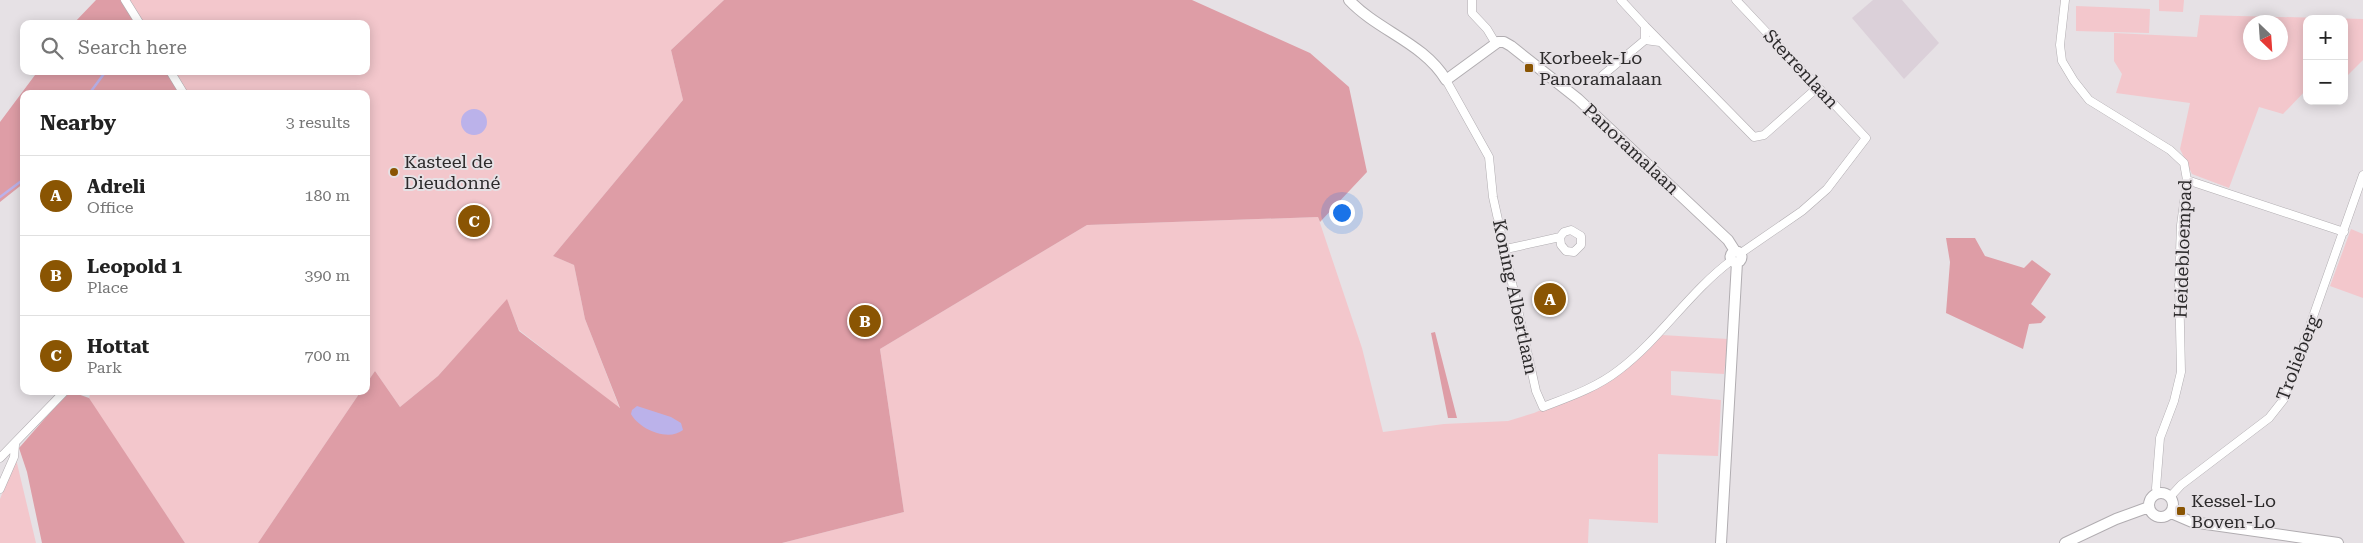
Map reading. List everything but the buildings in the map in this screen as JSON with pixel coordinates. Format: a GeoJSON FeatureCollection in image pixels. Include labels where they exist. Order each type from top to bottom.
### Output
{"type":"FeatureCollection","features":[{"type":"Feature","properties":{"kind":"street"},"geometry":{"type":"LineString","coordinates":[[125,0],[138,20]]}},
{"type":"Feature","properties":{"kind":"street","name":"Koning Albertlaan"},"geometry":{"type":"LineString","coordinates":[[1349,0],[1364,13],[1430,59],[1446,80],[1489,157],[1494,197],[1536,391],[1543,407],[1603,382],[1620,370],[1653,339],[1703,284],[1736,257]]}},
{"type":"Feature","properties":{"kind":"street"},"geometry":{"type":"LineString","coordinates":[[1446,80],[1496,44],[1487,29],[1472,14],[1472,0]]}},
{"type":"Feature","properties":{"kind":"street"},"geometry":{"type":"LineString","coordinates":[[1620,0],[1754,137],[1764,135],[1818,87]]}},
{"type":"Feature","properties":{"kind":"street","name":"Sterrenlaan"},"geometry":{"type":"LineString","coordinates":[[1736,0],[1866,138],[1827,189],[1802,211],[1736,257]]}},
{"type":"Feature","properties":{"kind":"street","name":"Heidebloempad"},"geometry":{"type":"LineString","coordinates":[[2066,0],[2060,45],[2062,61],[2074,80],[2089,100],[2170,150],[2184,163],[2187,180],[2179,281],[2181,372],[2174,401],[2158,449],[2156,488],[2158,494]]}},
{"type":"Feature","properties":{"kind":"street"},"geometry":{"type":"LineString","coordinates":[[1645,26],[1645,40]]}},
{"type":"Feature","properties":{"kind":"street"},"geometry":{"type":"LineString","coordinates":[[1603,75],[1645,40],[1660,42]]}},
{"type":"Feature","properties":{"kind":"street","name":"Panoramalaan"},"geometry":{"type":"LineString","coordinates":[[1496,44],[1502,42],[1511,46],[1578,98],[1728,240],[1736,257]]}},
{"type":"Feature","properties":{"kind":"street"},"geometry":{"type":"LineString","coordinates":[[172,75],[182,90]]}},
{"type":"Feature","properties":{"kind":"street","name":"Trolieberg"},"geometry":{"type":"LineString","coordinates":[[2170,497],[2181,485],[2269,418],[2284,400],[2363,175]]}},
{"type":"Feature","properties":{"kind":"street"},"geometry":{"type":"LineString","coordinates":[[2187,180],[2344,232]]}},
{"type":"Feature","properties":{"kind":"street"},"geometry":{"type":"LineString","coordinates":[[1506,250],[1560,238]]}},
{"type":"Feature","properties":{"kind":"street"},"geometry":{"type":"LineString","coordinates":[[1722,543],[1736,257]]}},
{"type":"Feature","properties":{"kind":"street"},"geometry":{"type":"LineString","coordinates":[[0,458],[15,445],[61,395]]}},
{"type":"Feature","properties":{"kind":"street"},"geometry":{"type":"LineString","coordinates":[[0,489],[14,457],[15,445]]}},
{"type":"Feature","properties":{"kind":"street"},"geometry":{"type":"LineString","coordinates":[[2171,513],[2173,504],[2170,497],[2158,494],[2151,499],[2150,507],[2152,513],[2158,516],[2165,516],[2171,513],[2192,522],[2338,543]]}},
{"type":"Feature","properties":{"kind":"street"},"geometry":{"type":"LineString","coordinates":[[2065,543],[2116,519],[2150,507]]}},
{"type":"Feature","properties":{"kind":"shaded area"},"geometry":{"type":"Polygon","coordinates":[[[96,0],[123,0],[136,20],[77,20],[96,0]]]}},
{"type":"Feature","properties":{"kind":"shaded area"},"geometry":{"type":"Polygon","coordinates":[[[128,0],[724,0],[671,50],[683,100],[553,256],[574,265],[585,319],[620,409],[519,330],[507,300],[438,376],[400,407],[375,371],[370,378],[370,90],[185,90],[175,75],[370,75],[370,20],[140,20],[128,0]]]}},
{"type":"Feature","properties":{"kind":"shaded area"},"geometry":{"type":"Polygon","coordinates":[[[724,0],[1192,0],[1310,53],[1349,87],[1367,172],[1320,222],[1318,217],[1087,225],[880,349],[904,512],[782,543],[258,543],[358,395],[370,395],[370,378],[375,371],[400,407],[438,376],[507,299],[519,331],[620,408],[585,319],[574,265],[553,256],[683,100],[671,50],[724,0]]]}},
{"type":"Feature","properties":{"kind":"shaded area"},"geometry":{"type":"Polygon","coordinates":[[[1873,0],[1902,0],[1939,43],[1904,79],[1852,18],[1873,0]]]}},
{"type":"Feature","properties":{"kind":"shaded area"},"geometry":{"type":"Polygon","coordinates":[[[2159,0],[2184,0],[2183,12],[2159,11],[2159,0]]]}},
{"type":"Feature","properties":{"kind":"shaded area"},"geometry":{"type":"Polygon","coordinates":[[[2076,6],[2150,9],[2149,33],[2076,31],[2076,6]]]}},
{"type":"Feature","properties":{"kind":"shaded area"},"geometry":{"type":"Polygon","coordinates":[[[2200,15],[2243,16],[2243,60],[2288,60],[2288,17],[2303,18],[2303,93],[2283,114],[2259,107],[2229,188],[2192,174],[2180,149],[2190,103],[2116,93],[2122,74],[2114,61],[2114,33],[2197,37],[2200,15]]]}},
{"type":"Feature","properties":{"kind":"shaded area"},"geometry":{"type":"Polygon","coordinates":[[[2348,19],[2363,19],[2363,60],[2348,75],[2348,19]]]}},
{"type":"Feature","properties":{"kind":"shaded area"},"geometry":{"type":"Polygon","coordinates":[[[35,75],[170,75],[180,90],[24,90],[35,75]]]}},
{"type":"Feature","properties":{"kind":"shaded area"},"geometry":{"type":"Polygon","coordinates":[[[20,95],[20,186],[0,202],[0,122],[20,95]]]}},
{"type":"Feature","properties":{"kind":"shaded area"},"geometry":{"type":"Polygon","coordinates":[[[474,109],[483,113],[487,122],[483,131],[474,135],[465,131],[461,122],[465,113],[474,109]]]}},
{"type":"Feature","properties":{"kind":"shaded area"},"geometry":{"type":"Polygon","coordinates":[[[1318,217],[1362,348],[1383,432],[1444,424],[1508,421],[1534,413],[1604,383],[1621,372],[1662,335],[1728,339],[1724,374],[1671,371],[1671,395],[1721,400],[1718,456],[1658,454],[1658,523],[1589,519],[1588,543],[782,543],[904,512],[880,349],[1087,225],[1318,217]]]}},
{"type":"Feature","properties":{"kind":"shaded area"},"geometry":{"type":"Polygon","coordinates":[[[2351,229],[2363,234],[2363,298],[2330,286],[2351,229]]]}},
{"type":"Feature","properties":{"kind":"shaded area"},"geometry":{"type":"Polygon","coordinates":[[[1946,238],[1975,238],[1985,256],[2024,268],[2032,260],[2051,274],[2031,304],[2046,317],[2041,323],[2029,324],[2023,349],[1946,313],[1950,262],[1946,238]]]}},
{"type":"Feature","properties":{"kind":"shaded area"},"geometry":{"type":"Polygon","coordinates":[[[1435,332],[1457,418],[1448,418],[1431,333],[1435,332]]]}},
{"type":"Feature","properties":{"kind":"shaded area"},"geometry":{"type":"Polygon","coordinates":[[[65,395],[80,395],[89,398],[185,543],[42,543],[27,472],[19,448],[65,395]]]}},
{"type":"Feature","properties":{"kind":"shaded area"},"geometry":{"type":"Polygon","coordinates":[[[90,395],[358,395],[258,543],[185,543],[89,398],[90,395]]]}},
{"type":"Feature","properties":{"kind":"shaded area"},"geometry":{"type":"Polygon","coordinates":[[[637,406],[671,417],[681,423],[683,430],[670,435],[647,429],[640,425],[631,414],[632,410],[637,406]]]}},
{"type":"Feature","properties":{"kind":"shaded area"},"geometry":{"type":"Polygon","coordinates":[[[16,459],[36,543],[0,543],[0,499],[16,459]]]}},
{"type":"Feature","properties":{"kind":"waterway"},"geometry":{"type":"LineString","coordinates":[[92,90],[103,75]]}},
{"type":"Feature","properties":{"kind":"waterway"},"geometry":{"type":"LineString","coordinates":[[0,197],[20,182]]}},
{"type":"Feature","properties":{"kind":"place","name":"Korbeek-Lo Panoramalaan"},"geometry":{"type":"Point","coordinates":[1529,68]}},
{"type":"Feature","properties":{"kind":"place","name":"Kasteel de Dieudonné"},"geometry":{"type":"Point","coordinates":[394,172]}},
{"type":"Feature","properties":{"kind":"place","name":"Hottat"},"geometry":{"type":"Point","coordinates":[474,221]}},
{"type":"Feature","properties":{"kind":"place","name":"Adreli"},"geometry":{"type":"Point","coordinates":[1550,299]}},
{"type":"Feature","properties":{"kind":"place","name":"Leopold 1"},"geometry":{"type":"Point","coordinates":[865,321]}},
{"type":"Feature","properties":{"kind":"place","name":"Kessel-Lo Boven-Lo"},"geometry":{"type":"Point","coordinates":[2181,511]}}]}
